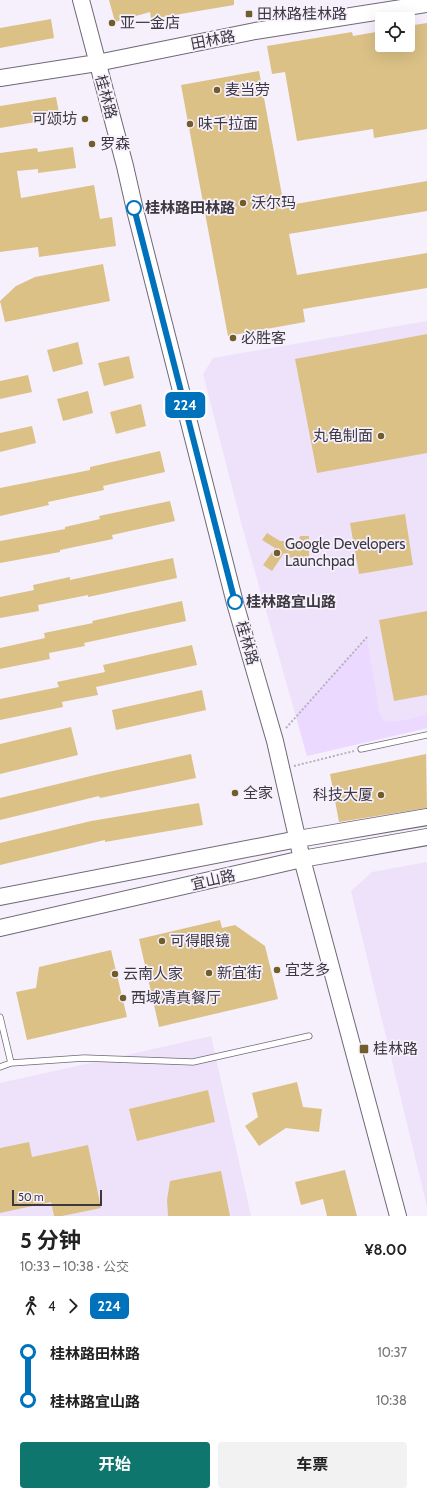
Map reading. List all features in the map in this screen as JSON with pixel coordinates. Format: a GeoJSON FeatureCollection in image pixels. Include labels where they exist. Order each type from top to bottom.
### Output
{"type":"FeatureCollection","features":[{"type":"Feature","properties":{"kind":"main road","name":"桂林路"},"geometry":{"type":"LineString","coordinates":[[81,0],[125,166],[134,210],[235,603],[275,741],[302,859],[398,1216]]}},
{"type":"Feature","properties":{"kind":"main road","name":"田林路"},"geometry":{"type":"LineString","coordinates":[[0,78],[97,62],[255,32],[427,4]]}},
{"type":"Feature","properties":{"kind":"main road","name":"宜山路"},"geometry":{"type":"LineString","coordinates":[[0,897],[298,839],[427,817]]}},
{"type":"Feature","properties":{"kind":"main road","name":"宜山路"},"geometry":{"type":"LineString","coordinates":[[0,928],[302,859],[427,837]]}},
{"type":"Feature","properties":{"kind":"lane"},"geometry":{"type":"LineString","coordinates":[[361,749],[427,735]]}},
{"type":"Feature","properties":{"kind":"lane"},"geometry":{"type":"LineString","coordinates":[[0,1017],[11,1063]]}},
{"type":"Feature","properties":{"kind":"lane"},"geometry":{"type":"LineString","coordinates":[[0,1067],[11,1063],[84,1058],[193,1062],[309,1036]]}},
{"type":"Feature","properties":{"kind":"path"},"geometry":{"type":"LineString","coordinates":[[275,741],[367,637]]}},
{"type":"Feature","properties":{"kind":"path"},"geometry":{"type":"LineString","coordinates":[[282,769],[361,749]]}},
{"type":"Feature","properties":{"kind":"shaded area"},"geometry":{"type":"Polygon","coordinates":[[[427,321],[427,728],[307,756],[242,526],[203,374],[213,358],[427,321]]]}},
{"type":"Feature","properties":{"kind":"shaded area"},"geometry":{"type":"Polygon","coordinates":[[[367,637],[379,712],[382,718],[384,720],[393,721],[427,715],[427,728],[307,756],[296,716],[367,637]]]}},
{"type":"Feature","properties":{"kind":"shaded area"},"geometry":{"type":"Polygon","coordinates":[[[427,862],[427,1207],[351,891],[372,872],[427,862]]]}},
{"type":"Feature","properties":{"kind":"shaded area"},"geometry":{"type":"Polygon","coordinates":[[[211,1036],[251,1216],[0,1216],[0,1083],[211,1036]]]}},
{"type":"Feature","properties":{"kind":"building"},"geometry":{"type":"Polygon","coordinates":[[[109,0],[234,0],[234,5],[151,19],[150,12],[115,22],[109,0]]]}},
{"type":"Feature","properties":{"kind":"building"},"geometry":{"type":"Polygon","coordinates":[[[51,19],[54,38],[0,48],[0,28],[51,19]]]}},
{"type":"Feature","properties":{"kind":"building"},"geometry":{"type":"Polygon","coordinates":[[[427,23],[427,129],[374,138],[373,129],[297,141],[285,72],[272,74],[267,46],[352,32],[353,36],[375,32],[375,52],[415,52],[415,25],[427,23]]]}},
{"type":"Feature","properties":{"kind":"building","name":"沃尔玛"},"geometry":{"type":"Polygon","coordinates":[[[259,71],[284,206],[427,181],[427,211],[289,234],[297,275],[427,253],[427,288],[303,309],[305,322],[228,336],[181,85],[259,71]]]}},
{"type":"Feature","properties":{"kind":"building"},"geometry":{"type":"Polygon","coordinates":[[[56,97],[60,118],[0,128],[0,106],[56,97]]]}},
{"type":"Feature","properties":{"kind":"building"},"geometry":{"type":"Polygon","coordinates":[[[73,147],[76,168],[38,173],[38,169],[17,171],[21,198],[94,185],[100,219],[112,217],[116,246],[39,257],[38,247],[0,252],[0,153],[37,148],[38,152],[73,147]]]}},
{"type":"Feature","properties":{"kind":"building"},"geometry":{"type":"Polygon","coordinates":[[[103,264],[110,301],[5,322],[0,301],[16,286],[35,277],[103,264]]]}},
{"type":"Feature","properties":{"kind":"building"},"geometry":{"type":"Polygon","coordinates":[[[427,334],[427,453],[317,473],[295,359],[427,334]]]}},
{"type":"Feature","properties":{"kind":"building"},"geometry":{"type":"Polygon","coordinates":[[[78,342],[83,364],[53,372],[47,350],[78,342]]]}},
{"type":"Feature","properties":{"kind":"building"},"geometry":{"type":"Polygon","coordinates":[[[129,356],[134,378],[104,386],[98,363],[129,356]]]}},
{"type":"Feature","properties":{"kind":"building"},"geometry":{"type":"Polygon","coordinates":[[[28,375],[32,392],[0,399],[0,381],[28,375]]]}},
{"type":"Feature","properties":{"kind":"building"},"geometry":{"type":"Polygon","coordinates":[[[88,391],[93,413],[63,421],[57,399],[88,391]]]}},
{"type":"Feature","properties":{"kind":"building"},"geometry":{"type":"Polygon","coordinates":[[[141,404],[146,426],[116,434],[110,412],[141,404]]]}},
{"type":"Feature","properties":{"kind":"building"},"geometry":{"type":"Polygon","coordinates":[[[32,426],[36,443],[0,452],[0,433],[32,426]]]}},
{"type":"Feature","properties":{"kind":"building"},"geometry":{"type":"Polygon","coordinates":[[[160,451],[165,472],[103,486],[104,490],[48,502],[49,505],[0,516],[0,488],[90,470],[90,467],[160,451]]]}},
{"type":"Feature","properties":{"kind":"building"},"geometry":{"type":"Polygon","coordinates":[[[170,501],[175,521],[112,535],[113,539],[60,550],[60,552],[0,563],[0,541],[65,529],[65,527],[100,519],[99,516],[170,501]]]}},
{"type":"Feature","properties":{"kind":"building"},"geometry":{"type":"Polygon","coordinates":[[[405,514],[413,565],[359,574],[350,523],[405,514]]]}},
{"type":"Feature","properties":{"kind":"building","name":"Google Developers Launchpad"},"geometry":{"type":"Polygon","coordinates":[[[267,533],[280,541],[299,541],[300,536],[309,536],[309,559],[296,566],[292,557],[291,558],[284,553],[272,571],[263,565],[275,548],[262,540],[267,533]]]}},
{"type":"Feature","properties":{"kind":"building"},"geometry":{"type":"Polygon","coordinates":[[[173,558],[177,578],[88,597],[88,595],[38,605],[39,611],[0,618],[0,597],[34,590],[33,585],[70,577],[70,580],[173,558]]]}},
{"type":"Feature","properties":{"kind":"building"},"geometry":{"type":"Polygon","coordinates":[[[182,601],[186,621],[84,643],[85,646],[49,653],[50,659],[0,669],[0,648],[45,638],[44,633],[93,623],[92,621],[182,601]]]}},
{"type":"Feature","properties":{"kind":"building"},"geometry":{"type":"Polygon","coordinates":[[[427,611],[427,695],[394,701],[379,620],[427,611]]]}},
{"type":"Feature","properties":{"kind":"building"},"geometry":{"type":"Polygon","coordinates":[[[192,645],[197,665],[96,687],[98,695],[62,702],[63,707],[0,720],[0,699],[59,687],[57,682],[105,672],[103,665],[192,645]]]}},
{"type":"Feature","properties":{"kind":"building"},"geometry":{"type":"Polygon","coordinates":[[[202,690],[206,710],[116,730],[112,710],[202,690]]]}},
{"type":"Feature","properties":{"kind":"building"},"geometry":{"type":"Polygon","coordinates":[[[71,727],[78,755],[0,774],[0,744],[71,727]]]}},
{"type":"Feature","properties":{"kind":"building"},"geometry":{"type":"Polygon","coordinates":[[[191,754],[196,778],[100,798],[99,796],[0,820],[0,798],[191,754]]]}},
{"type":"Feature","properties":{"kind":"building","name":"科技大厦"},"geometry":{"type":"Polygon","coordinates":[[[426,754],[427,808],[339,822],[330,774],[426,754]]]}},
{"type":"Feature","properties":{"kind":"building"},"geometry":{"type":"Polygon","coordinates":[[[199,803],[203,825],[105,842],[105,840],[0,865],[0,843],[91,821],[199,803]]]}},
{"type":"Feature","properties":{"kind":"building","name":"新宜街"},"geometry":{"type":"Polygon","coordinates":[[[220,920],[222,928],[235,925],[265,946],[278,999],[159,1027],[139,939],[220,920]]]}},
{"type":"Feature","properties":{"kind":"building"},"geometry":{"type":"Polygon","coordinates":[[[111,950],[127,1017],[27,1040],[16,992],[36,988],[39,967],[111,950]]]}},
{"type":"Feature","properties":{"kind":"building"},"geometry":{"type":"Polygon","coordinates":[[[297,1082],[303,1107],[322,1109],[319,1132],[286,1128],[259,1146],[245,1126],[258,1117],[252,1093],[297,1082]]]}},
{"type":"Feature","properties":{"kind":"building"},"geometry":{"type":"Polygon","coordinates":[[[208,1090],[215,1122],[137,1141],[129,1109],[208,1090]]]}},
{"type":"Feature","properties":{"kind":"building"},"geometry":{"type":"Polygon","coordinates":[[[29,1142],[32,1157],[88,1145],[101,1208],[62,1216],[54,1216],[51,1202],[0,1213],[0,1148],[29,1142]]]}},
{"type":"Feature","properties":{"kind":"building"},"geometry":{"type":"Polygon","coordinates":[[[345,1170],[357,1216],[327,1216],[323,1199],[301,1205],[295,1182],[345,1170]]]}},
{"type":"Feature","properties":{"kind":"building"},"geometry":{"type":"Polygon","coordinates":[[[221,1171],[230,1216],[168,1216],[167,1200],[170,1181],[221,1171]]]}},
{"type":"Feature","properties":{"kind":"bus line","name":"224"},"geometry":{"type":"LineString","coordinates":[[134,208],[235,602]]}},
{"type":"Feature","properties":{"kind":"place","name":"田林路桂林路"},"geometry":{"type":"Point","coordinates":[249,14]}},
{"type":"Feature","properties":{"kind":"place","name":"亚一金店"},"geometry":{"type":"Point","coordinates":[112,23]}},
{"type":"Feature","properties":{"kind":"place","name":"麦当劳"},"geometry":{"type":"Point","coordinates":[217,90]}},
{"type":"Feature","properties":{"kind":"place","name":"可颂坊"},"geometry":{"type":"Point","coordinates":[85,119]}},
{"type":"Feature","properties":{"kind":"place","name":"味千拉面"},"geometry":{"type":"Point","coordinates":[190,124]}},
{"type":"Feature","properties":{"kind":"place","name":"罗森"},"geometry":{"type":"Point","coordinates":[92,144]}},
{"type":"Feature","properties":{"kind":"place","name":"沃尔玛"},"geometry":{"type":"Point","coordinates":[243,203]}},
{"type":"Feature","properties":{"kind":"place","name":"桂林路田林路"},"geometry":{"type":"Point","coordinates":[134,208]}},
{"type":"Feature","properties":{"kind":"place","name":"必胜客"},"geometry":{"type":"Point","coordinates":[233,338]}},
{"type":"Feature","properties":{"kind":"place","name":"丸龟制面"},"geometry":{"type":"Point","coordinates":[381,436]}},
{"type":"Feature","properties":{"kind":"place","name":"Google Developers Launchpad"},"geometry":{"type":"Point","coordinates":[277,553]}},
{"type":"Feature","properties":{"kind":"place","name":"桂林路宜山路"},"geometry":{"type":"Point","coordinates":[235,602]}},
{"type":"Feature","properties":{"kind":"place","name":"全家"},"geometry":{"type":"Point","coordinates":[235,793]}},
{"type":"Feature","properties":{"kind":"place","name":"科技大厦"},"geometry":{"type":"Point","coordinates":[381,795]}},
{"type":"Feature","properties":{"kind":"place","name":"可得眼镜"},"geometry":{"type":"Point","coordinates":[162,941]}},
{"type":"Feature","properties":{"kind":"place","name":"宜芝多"},"geometry":{"type":"Point","coordinates":[277,970]}},
{"type":"Feature","properties":{"kind":"place","name":"新宜街"},"geometry":{"type":"Point","coordinates":[209,973]}},
{"type":"Feature","properties":{"kind":"place","name":"云南人家"},"geometry":{"type":"Point","coordinates":[115,974]}},
{"type":"Feature","properties":{"kind":"place","name":"西域凊真餐厅"},"geometry":{"type":"Point","coordinates":[123,998]}},
{"type":"Feature","properties":{"kind":"place","name":"桂林路"},"geometry":{"type":"Point","coordinates":[364,1049]}}]}
